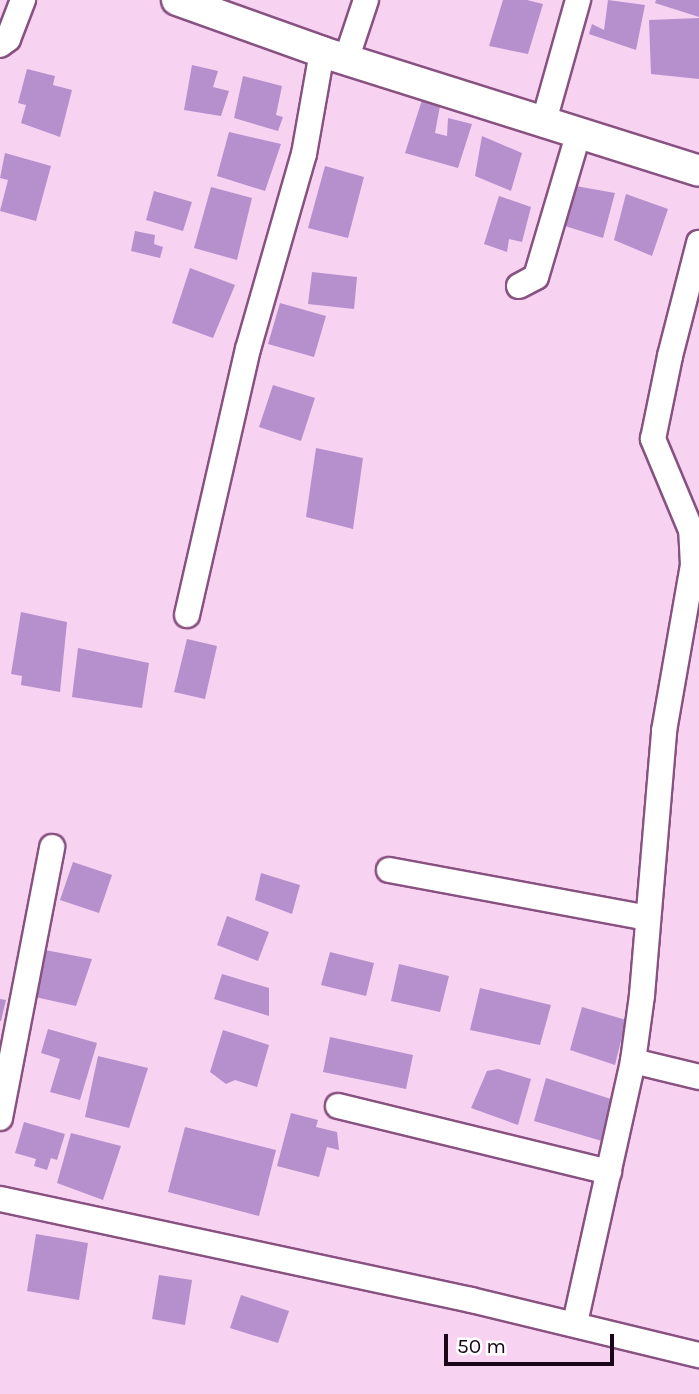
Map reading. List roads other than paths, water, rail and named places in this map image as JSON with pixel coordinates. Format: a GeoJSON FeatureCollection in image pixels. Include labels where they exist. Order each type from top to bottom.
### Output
{"type":"FeatureCollection","features":[{"type":"Feature","properties":{"kind":"street"},"geometry":{"type":"LineString","coordinates":[[0,45],[8,39],[23,0]]}},
{"type":"Feature","properties":{"kind":"street"},"geometry":{"type":"LineString","coordinates":[[177,0],[228,8],[334,56],[699,172]]}},
{"type":"Feature","properties":{"kind":"street"},"geometry":{"type":"LineString","coordinates":[[187,615],[248,349],[304,154],[334,56],[366,0]]}},
{"type":"Feature","properties":{"kind":"street"},"geometry":{"type":"LineString","coordinates":[[544,121],[578,0]]}},
{"type":"Feature","properties":{"kind":"street"},"geometry":{"type":"LineString","coordinates":[[519,286],[536,277],[578,135]]}},
{"type":"Feature","properties":{"kind":"street"},"geometry":{"type":"LineString","coordinates":[[575,1323],[633,1061],[662,744],[694,548],[683,506],[655,450],[653,428],[699,243]]}},
{"type":"Feature","properties":{"kind":"street"},"geometry":{"type":"LineString","coordinates":[[0,1118],[51,847]]}},
{"type":"Feature","properties":{"kind":"street"},"geometry":{"type":"LineString","coordinates":[[389,870],[648,918]]}},
{"type":"Feature","properties":{"kind":"street"},"geometry":{"type":"LineString","coordinates":[[633,1061],[699,1077]]}},
{"type":"Feature","properties":{"kind":"street"},"geometry":{"type":"LineString","coordinates":[[338,1106],[609,1172]]}},
{"type":"Feature","properties":{"kind":"street"},"geometry":{"type":"LineString","coordinates":[[0,1199],[575,1323],[699,1355]]}}]}
